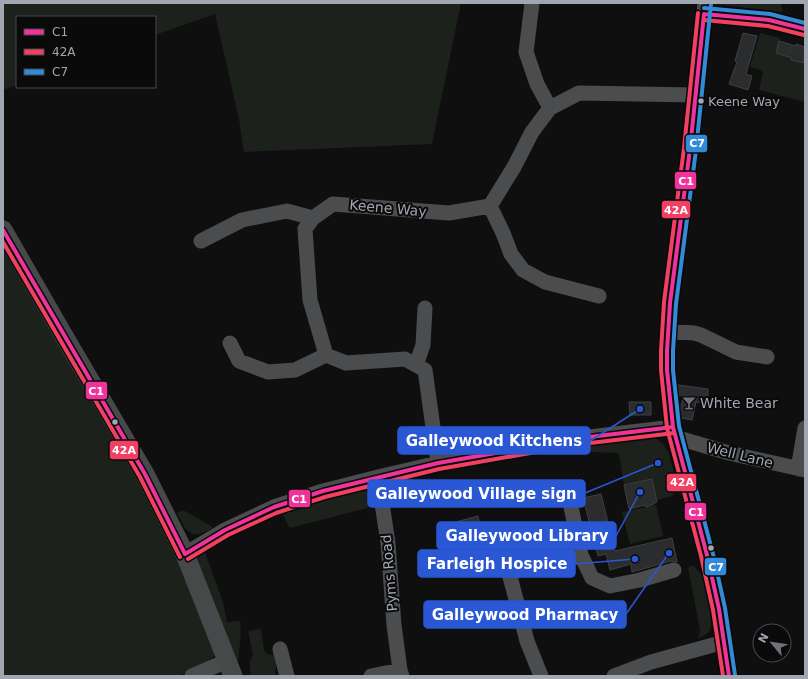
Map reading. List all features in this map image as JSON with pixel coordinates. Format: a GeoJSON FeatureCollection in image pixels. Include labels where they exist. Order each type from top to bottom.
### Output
{"type":"FeatureCollection","features":[{"type":"Feature","properties":{"kind":"main road"},"geometry":{"type":"LineString","coordinates":[[3,230],[146,474],[185,554],[230,668]]}},
{"type":"Feature","properties":{"kind":"street"},"geometry":{"type":"LineString","coordinates":[[532,3],[526,52],[537,84],[550,108]]}},
{"type":"Feature","properties":{"kind":"street"},"geometry":{"type":"LineString","coordinates":[[729,676],[719,609],[707,555],[674,432],[667,370],[670,303],[688,167],[705,8],[740,17],[769,20],[805,29]]}},
{"type":"Feature","properties":{"kind":"street"},"geometry":{"type":"LineString","coordinates":[[599,296],[545,282],[523,270],[511,254],[490,206],[514,167],[532,132],[550,108],[579,93],[696,95]]}},
{"type":"Feature","properties":{"kind":"street","name":"Keene Way"},"geometry":{"type":"LineString","coordinates":[[313,218],[333,204],[449,213],[490,206]]}},
{"type":"Feature","properties":{"kind":"street"},"geometry":{"type":"LineString","coordinates":[[201,241],[242,220],[287,211],[313,218],[305,229],[310,300],[326,355]]}},
{"type":"Feature","properties":{"kind":"street"},"geometry":{"type":"LineString","coordinates":[[416,365],[423,345],[426,308]]}},
{"type":"Feature","properties":{"kind":"street"},"geometry":{"type":"LineString","coordinates":[[668,331],[694,333],[736,352],[767,357]]}},
{"type":"Feature","properties":{"kind":"street"},"geometry":{"type":"LineString","coordinates":[[230,343],[239,361],[268,372],[295,370],[326,355],[346,363],[405,359],[425,370],[438,463]]}},
{"type":"Feature","properties":{"kind":"street"},"geometry":{"type":"LineString","coordinates":[[801,469],[805,428]]}},
{"type":"Feature","properties":{"kind":"street"},"geometry":{"type":"LineString","coordinates":[[185,554],[225,530],[274,507],[323,491],[378,477],[438,463],[581,438],[674,432]]}},
{"type":"Feature","properties":{"kind":"street","name":"Well Lane"},"geometry":{"type":"LineString","coordinates":[[674,432],[729,453],[801,469]]}},
{"type":"Feature","properties":{"kind":"street","name":"Pyms Road"},"geometry":{"type":"LineString","coordinates":[[371,676],[401,673],[394,625],[388,543],[378,477]]}},
{"type":"Feature","properties":{"kind":"street"},"geometry":{"type":"LineString","coordinates":[[570,502],[581,554],[592,578],[610,586],[640,580],[674,570]]}},
{"type":"Feature","properties":{"kind":"street"},"geometry":{"type":"LineString","coordinates":[[541,676],[527,641],[509,573],[581,554]]}},
{"type":"Feature","properties":{"kind":"street"},"geometry":{"type":"LineString","coordinates":[[614,676],[651,662],[724,642]]}},
{"type":"Feature","properties":{"kind":"street"},"geometry":{"type":"LineString","coordinates":[[280,649],[287,676]]}},
{"type":"Feature","properties":{"kind":"street"},"geometry":{"type":"LineString","coordinates":[[192,676],[230,668]]}},
{"type":"Feature","properties":{"kind":"shaded area"},"geometry":{"type":"Polygon","coordinates":[[[3,3],[461,3],[432,144],[244,152],[239,119],[215,14],[156,35],[156,16],[16,16],[16,85],[3,90],[3,3]]]}},
{"type":"Feature","properties":{"kind":"shaded area"},"geometry":{"type":"Polygon","coordinates":[[[714,3],[781,3],[783,12],[715,4],[714,3]]]}},
{"type":"Feature","properties":{"kind":"shaded area"},"geometry":{"type":"Polygon","coordinates":[[[760,33],[780,38],[776,53],[802,63],[805,59],[805,102],[759,90],[763,72],[750,67],[760,33]]]}},
{"type":"Feature","properties":{"kind":"shaded area"},"geometry":{"type":"Polygon","coordinates":[[[3,243],[158,510],[215,655],[198,668],[179,676],[3,676],[3,243]]]}},
{"type":"Feature","properties":{"kind":"shaded area"},"geometry":{"type":"Polygon","coordinates":[[[652,435],[664,445],[668,452],[677,488],[672,496],[657,500],[652,479],[624,485],[619,453],[592,452],[590,449],[594,442],[652,435]]]}},
{"type":"Feature","properties":{"kind":"shaded area"},"geometry":{"type":"Polygon","coordinates":[[[362,489],[367,492],[371,507],[290,528],[281,512],[300,504],[362,489]]]}},
{"type":"Feature","properties":{"kind":"shaded area"},"geometry":{"type":"Polygon","coordinates":[[[656,505],[663,536],[630,544],[622,512],[656,505]]]}},
{"type":"Feature","properties":{"kind":"shaded area"},"geometry":{"type":"Polygon","coordinates":[[[183,510],[213,527],[199,534],[191,533],[185,528],[177,513],[183,510]]]}},
{"type":"Feature","properties":{"kind":"shaded area"},"geometry":{"type":"Polygon","coordinates":[[[204,550],[223,602],[227,622],[240,621],[241,632],[238,663],[196,559],[197,553],[204,550]]]}},
{"type":"Feature","properties":{"kind":"shaded area"},"geometry":{"type":"Polygon","coordinates":[[[694,566],[702,575],[708,594],[711,611],[710,630],[698,639],[700,630],[688,567],[694,566]]]}},
{"type":"Feature","properties":{"kind":"shaded area"},"geometry":{"type":"Polygon","coordinates":[[[261,629],[264,650],[267,654],[272,655],[274,653],[277,662],[275,672],[276,676],[252,676],[250,670],[250,661],[253,655],[248,631],[261,629]]]}},
{"type":"Feature","properties":{"kind":"building"},"geometry":{"type":"Polygon","coordinates":[[[743,33],[757,36],[746,74],[752,76],[748,90],[729,84],[737,62],[735,61],[743,33]]]}},
{"type":"Feature","properties":{"kind":"building"},"geometry":{"type":"Polygon","coordinates":[[[779,41],[805,47],[803,63],[791,60],[792,58],[776,53],[779,41]]]}},
{"type":"Feature","properties":{"kind":"building","name":"White Bear"},"geometry":{"type":"Polygon","coordinates":[[[678,385],[708,389],[707,403],[696,402],[692,420],[681,418],[680,412],[683,397],[679,396],[678,385]]]}},
{"type":"Feature","properties":{"kind":"building"},"geometry":{"type":"Polygon","coordinates":[[[629,402],[651,402],[651,415],[630,415],[629,402]]]}},
{"type":"Feature","properties":{"kind":"building"},"geometry":{"type":"Polygon","coordinates":[[[652,479],[657,502],[646,507],[645,505],[629,509],[624,485],[652,479]]]}},
{"type":"Feature","properties":{"kind":"building"},"geometry":{"type":"Polygon","coordinates":[[[601,494],[615,551],[672,538],[677,562],[671,561],[632,572],[631,564],[610,570],[606,554],[598,556],[583,498],[601,494]]]}},
{"type":"Feature","properties":{"kind":"building"},"geometry":{"type":"Polygon","coordinates":[[[478,516],[486,552],[463,559],[464,563],[454,565],[448,524],[478,516]]]}},
{"type":"Feature","properties":{"kind":"transit line","name":"C7"},"geometry":{"type":"LineString","coordinates":[[711,4],[696,150],[676,304],[673,370],[679,426],[713,554],[725,608],[735,675]]}},
{"type":"Feature","properties":{"kind":"transit line","name":"C7"},"geometry":{"type":"LineString","coordinates":[[704,8],[770,14],[805,23]]}},
{"type":"Feature","properties":{"kind":"transit line","name":"42A"},"geometry":{"type":"LineString","coordinates":[[698,13],[684,148],[664,302],[661,370],[667,428],[701,556],[713,610],[723,676]]}},
{"type":"Feature","properties":{"kind":"transit line","name":"C1"},"geometry":{"type":"LineString","coordinates":[[704,14],[690,149],[670,303],[667,370],[673,427],[707,555],[719,609],[729,676]]}},
{"type":"Feature","properties":{"kind":"transit line","name":"C1"},"geometry":{"type":"LineString","coordinates":[[704,14],[769,20],[805,29]]}},
{"type":"Feature","properties":{"kind":"transit line","name":"42A"},"geometry":{"type":"LineString","coordinates":[[704,20],[768,26],[804,35]]}},
{"type":"Feature","properties":{"kind":"transit line","name":"C1"},"geometry":{"type":"LineString","coordinates":[[3,230],[145,474],[185,554]]}},
{"type":"Feature","properties":{"kind":"transit line","name":"42A"},"geometry":{"type":"LineString","coordinates":[[3,242],[140,477],[180,557]]}},
{"type":"Feature","properties":{"kind":"transit line","name":"C1"},"geometry":{"type":"LineString","coordinates":[[185,554],[225,530],[274,507],[323,491],[438,463],[581,438],[673,427]]}},
{"type":"Feature","properties":{"kind":"transit line","name":"42A"},"geometry":{"type":"LineString","coordinates":[[188,559],[228,535],[276,513],[325,497],[439,469],[582,444],[674,433]]}},
{"type":"Feature","properties":{"kind":"place","name":"Keene Way"},"geometry":{"type":"Point","coordinates":[701,101]}},
{"type":"Feature","properties":{"kind":"place","name":"White Bear"},"geometry":{"type":"Point","coordinates":[689,403]}},
{"type":"Feature","properties":{"kind":"place","name":"Galleywood Kitchens"},"geometry":{"type":"Point","coordinates":[640,409]}},
{"type":"Feature","properties":{"kind":"place","name":"Galleywood Village sign"},"geometry":{"type":"Point","coordinates":[658,463]}},
{"type":"Feature","properties":{"kind":"place","name":"Galleywood Library"},"geometry":{"type":"Point","coordinates":[640,492]}},
{"type":"Feature","properties":{"kind":"place","name":"Galleywood Pharmacy"},"geometry":{"type":"Point","coordinates":[669,553]}},
{"type":"Feature","properties":{"kind":"place","name":"Farleigh Hospice"},"geometry":{"type":"Point","coordinates":[635,559]}}]}
